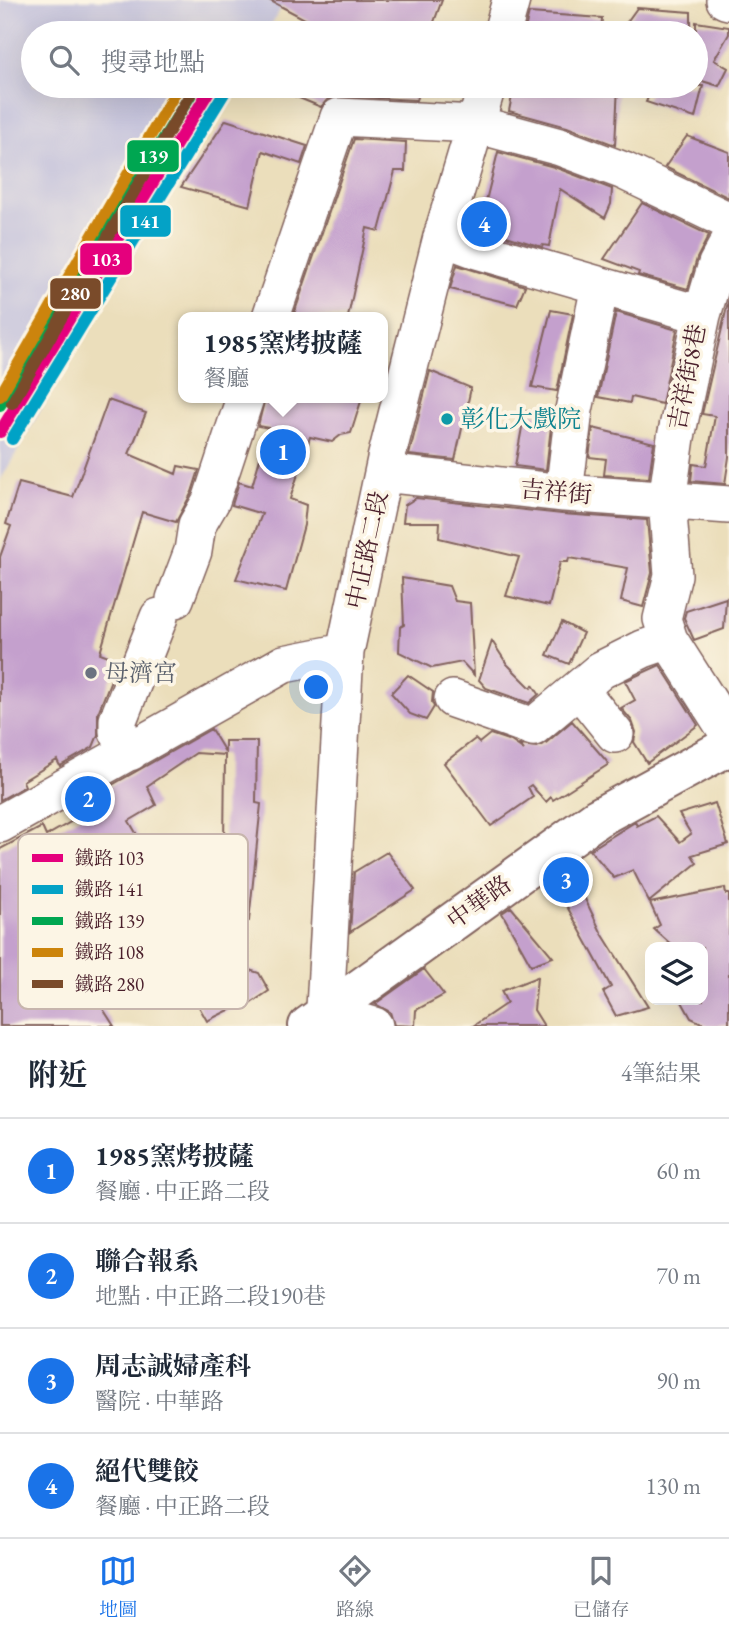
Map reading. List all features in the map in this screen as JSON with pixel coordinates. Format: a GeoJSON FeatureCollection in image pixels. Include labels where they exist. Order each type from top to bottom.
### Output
{"type":"FeatureCollection","features":[{"type":"Feature","properties":{"kind":"main road","name":"中華路"},"geometry":{"type":"LineString","coordinates":[[319,1021],[597,818],[729,746]]}},
{"type":"Feature","properties":{"kind":"street"},"geometry":{"type":"LineString","coordinates":[[505,21],[511,0]]}},
{"type":"Feature","properties":{"kind":"street","name":"中正路二段"},"geometry":{"type":"LineString","coordinates":[[319,1021],[345,652],[383,473],[442,237],[483,98]]}},
{"type":"Feature","properties":{"kind":"street"},"geometry":{"type":"LineString","coordinates":[[273,312],[339,117],[475,124],[560,147],[624,170],[729,221]]}},
{"type":"Feature","properties":{"kind":"street","name":"吉祥街8巷"},"geometry":{"type":"LineString","coordinates":[[442,237],[477,250],[702,315],[676,437],[667,501],[673,575],[662,619],[669,640]]}},
{"type":"Feature","properties":{"kind":"street"},"geometry":{"type":"LineString","coordinates":[[702,315],[717,264],[729,242]]}},
{"type":"Feature","properties":{"kind":"street"},"geometry":{"type":"LineString","coordinates":[[564,493],[574,410],[600,286]]}},
{"type":"Feature","properties":{"kind":"street"},"geometry":{"type":"LineString","coordinates":[[130,752],[118,732],[118,720],[193,551],[197,525],[211,501],[243,403]]}},
{"type":"Feature","properties":{"kind":"street","name":"吉祥街"},"geometry":{"type":"LineString","coordinates":[[383,473],[564,493],[729,505]]}},
{"type":"Feature","properties":{"kind":"street"},"geometry":{"type":"LineString","coordinates":[[453,699],[533,727],[601,670],[643,649],[669,640],[729,734]]}},
{"type":"Feature","properties":{"kind":"street"},"geometry":{"type":"LineString","coordinates":[[0,824],[284,664],[345,652]]}},
{"type":"Feature","properties":{"kind":"street"},"geometry":{"type":"LineString","coordinates":[[579,689],[615,734]]}},
{"type":"Feature","properties":{"kind":"street"},"geometry":{"type":"LineString","coordinates":[[319,1021],[374,1026]]}},
{"type":"Feature","properties":{"kind":"shaded area"},"geometry":{"type":"Polygon","coordinates":[[[0,0],[286,0],[273,21],[21,21],[21,98],[227,98],[0,481],[0,0]]]}},
{"type":"Feature","properties":{"kind":"building"},"geometry":{"type":"Polygon","coordinates":[[[269,0],[442,0],[434,21],[308,21],[269,0]]]}},
{"type":"Feature","properties":{"kind":"building"},"geometry":{"type":"Polygon","coordinates":[[[637,8],[691,12],[691,21],[628,21],[637,8]]]}},
{"type":"Feature","properties":{"kind":"building"},"geometry":{"type":"Polygon","coordinates":[[[529,13],[602,18],[602,21],[527,21],[529,13]]]}},
{"type":"Feature","properties":{"kind":"building"},"geometry":{"type":"Polygon","coordinates":[[[708,24],[729,27],[729,34],[714,60],[728,68],[719,86],[708,83],[708,24]]]}},
{"type":"Feature","properties":{"kind":"building"},"geometry":{"type":"Polygon","coordinates":[[[299,98],[332,98],[321,107],[299,98]]]}},
{"type":"Feature","properties":{"kind":"building"},"geometry":{"type":"Polygon","coordinates":[[[378,98],[417,98],[416,100],[378,98]]]}},
{"type":"Feature","properties":{"kind":"building"},"geometry":{"type":"Polygon","coordinates":[[[512,98],[617,98],[615,145],[567,127],[509,111],[512,98]]]}},
{"type":"Feature","properties":{"kind":"building"},"geometry":{"type":"Polygon","coordinates":[[[648,98],[700,98],[695,118],[646,102],[648,98]]]}},
{"type":"Feature","properties":{"kind":"building"},"geometry":{"type":"Polygon","coordinates":[[[226,120],[307,146],[301,164],[263,151],[250,206],[181,187],[226,120]]]}},
{"type":"Feature","properties":{"kind":"building"},"geometry":{"type":"Polygon","coordinates":[[[687,136],[729,152],[729,198],[665,167],[687,136]]]}},
{"type":"Feature","properties":{"kind":"building"},"geometry":{"type":"Polygon","coordinates":[[[354,139],[406,142],[405,171],[395,171],[379,231],[367,228],[349,312],[295,312],[354,139]]]}},
{"type":"Feature","properties":{"kind":"building"},"geometry":{"type":"Polygon","coordinates":[[[498,152],[554,167],[612,189],[611,204],[605,218],[560,189],[549,246],[542,247],[470,225],[471,215],[482,217],[498,152]]]}},
{"type":"Feature","properties":{"kind":"building"},"geometry":{"type":"Polygon","coordinates":[[[642,203],[709,235],[697,258],[688,289],[638,275],[639,272],[604,259],[642,203]]]}},
{"type":"Feature","properties":{"kind":"building"},"geometry":{"type":"Polygon","coordinates":[[[457,265],[525,286],[517,305],[450,289],[457,265]]]}},
{"type":"Feature","properties":{"kind":"building"},"geometry":{"type":"Polygon","coordinates":[[[729,298],[729,457],[725,484],[691,481],[693,464],[706,466],[715,416],[702,414],[729,298]]]}},
{"type":"Feature","properties":{"kind":"building"},"geometry":{"type":"Polygon","coordinates":[[[551,310],[573,314],[557,391],[532,387],[551,310]]]}},
{"type":"Feature","properties":{"kind":"building"},"geometry":{"type":"Polygon","coordinates":[[[616,312],[677,330],[662,404],[631,397],[630,403],[598,397],[616,312]]]}},
{"type":"Feature","properties":{"kind":"building"},"geometry":{"type":"Polygon","coordinates":[[[430,371],[471,388],[455,460],[409,455],[430,371]]]}},
{"type":"Feature","properties":{"kind":"building"},"geometry":{"type":"Polygon","coordinates":[[[108,400],[146,413],[129,454],[176,474],[178,466],[199,470],[192,492],[176,522],[142,512],[100,653],[114,658],[112,677],[98,713],[98,735],[93,747],[60,766],[57,760],[23,781],[25,786],[0,800],[0,557],[11,526],[6,524],[19,483],[73,497],[108,400]]]}},
{"type":"Feature","properties":{"kind":"building"},"geometry":{"type":"Polygon","coordinates":[[[264,403],[360,403],[351,433],[341,435],[332,442],[310,437],[290,499],[306,505],[304,525],[286,591],[236,579],[262,514],[232,505],[239,482],[252,486],[269,428],[258,426],[264,403]]]}},
{"type":"Feature","properties":{"kind":"building"},"geometry":{"type":"Polygon","coordinates":[[[525,411],[552,418],[546,470],[515,466],[525,411]]]}},
{"type":"Feature","properties":{"kind":"building"},"geometry":{"type":"Polygon","coordinates":[[[593,428],[654,443],[649,478],[604,475],[606,459],[589,457],[593,428]]]}},
{"type":"Feature","properties":{"kind":"building"},"geometry":{"type":"Polygon","coordinates":[[[416,498],[647,520],[652,573],[643,607],[621,601],[628,568],[569,558],[568,562],[560,562],[549,606],[506,596],[519,557],[439,538],[440,522],[403,522],[405,505],[416,498]]]}},
{"type":"Feature","properties":{"kind":"building"},"geometry":{"type":"Polygon","coordinates":[[[402,578],[449,586],[455,601],[470,603],[474,675],[462,662],[432,668],[399,652],[400,627],[404,625],[402,578]]]}},
{"type":"Feature","properties":{"kind":"building"},"geometry":{"type":"Polygon","coordinates":[[[726,598],[724,629],[694,640],[684,618],[686,611],[726,598]]]}},
{"type":"Feature","properties":{"kind":"building"},"geometry":{"type":"Polygon","coordinates":[[[562,622],[583,633],[569,664],[547,655],[562,622]]]}},
{"type":"Feature","properties":{"kind":"building"},"geometry":{"type":"Polygon","coordinates":[[[492,641],[507,664],[531,688],[533,685],[539,694],[529,703],[486,688],[479,680],[492,641]]]}},
{"type":"Feature","properties":{"kind":"building"},"geometry":{"type":"Polygon","coordinates":[[[660,665],[698,725],[647,763],[634,742],[636,732],[632,721],[621,708],[635,700],[625,681],[660,665]]]}},
{"type":"Feature","properties":{"kind":"building"},"geometry":{"type":"Polygon","coordinates":[[[408,675],[433,692],[434,707],[426,720],[410,714],[391,693],[408,675]]]}},
{"type":"Feature","properties":{"kind":"building"},"geometry":{"type":"Polygon","coordinates":[[[572,721],[609,764],[546,802],[531,785],[528,787],[533,797],[491,826],[444,763],[475,739],[479,743],[490,734],[511,741],[524,750],[520,745],[537,747],[546,743],[572,721]]]}},
{"type":"Feature","properties":{"kind":"building"},"geometry":{"type":"Polygon","coordinates":[[[211,729],[225,752],[225,741],[257,741],[256,803],[261,804],[249,921],[248,834],[224,834],[225,755],[196,753],[147,786],[156,805],[129,821],[137,834],[50,834],[88,812],[82,802],[211,729]]]}},
{"type":"Feature","properties":{"kind":"building"},"geometry":{"type":"Polygon","coordinates":[[[715,803],[728,844],[692,855],[697,863],[649,902],[633,870],[614,878],[590,850],[635,822],[637,826],[656,816],[680,842],[691,834],[679,814],[715,803]]]}},
{"type":"Feature","properties":{"kind":"building"},"geometry":{"type":"Polygon","coordinates":[[[42,827],[45,834],[29,834],[42,827]]]}},
{"type":"Feature","properties":{"kind":"building"},"geometry":{"type":"Polygon","coordinates":[[[18,840],[18,1009],[103,1009],[114,1026],[0,1026],[0,849],[18,840]]]}},
{"type":"Feature","properties":{"kind":"building"},"geometry":{"type":"Polygon","coordinates":[[[387,852],[415,890],[350,932],[354,872],[387,852]]]}},
{"type":"Feature","properties":{"kind":"building"},"geometry":{"type":"Polygon","coordinates":[[[572,872],[601,932],[648,1007],[616,1016],[603,992],[611,987],[553,881],[572,872]]]}},
{"type":"Feature","properties":{"kind":"building"},"geometry":{"type":"Polygon","coordinates":[[[725,888],[726,894],[729,894],[729,1024],[708,1026],[691,1018],[684,1005],[708,1005],[708,942],[668,942],[654,929],[660,925],[650,903],[725,888]]]}},
{"type":"Feature","properties":{"kind":"building"},"geometry":{"type":"Polygon","coordinates":[[[511,907],[553,957],[531,965],[502,913],[511,907]]]}},
{"type":"Feature","properties":{"kind":"building"},"geometry":{"type":"Polygon","coordinates":[[[424,969],[444,995],[416,1010],[415,1026],[394,1025],[390,1012],[375,1004],[424,969]]]}},
{"type":"Feature","properties":{"kind":"building"},"geometry":{"type":"Polygon","coordinates":[[[248,970],[259,973],[269,991],[248,1004],[248,970]]]}},
{"type":"Feature","properties":{"kind":"building"},"geometry":{"type":"Polygon","coordinates":[[[537,977],[534,1010],[544,1026],[473,1026],[507,1003],[501,991],[537,977]]]}},
{"type":"Feature","properties":{"kind":"building"},"geometry":{"type":"Polygon","coordinates":[[[200,1009],[233,1009],[227,1011],[207,1021],[200,1009]]]}},
{"type":"Feature","properties":{"kind":"rail line","name":"108"},"geometry":{"type":"LineString","coordinates":[[0,396],[172,98]]}},
{"type":"Feature","properties":{"kind":"rail line","name":"280"},"geometry":{"type":"LineString","coordinates":[[12,403],[188,98]]}},
{"type":"Feature","properties":{"kind":"rail line","name":"139"},"geometry":{"type":"LineString","coordinates":[[0,405],[189,98]]}},
{"type":"Feature","properties":{"kind":"rail line","name":"103"},"geometry":{"type":"LineString","coordinates":[[0,432],[205,98]]}},
{"type":"Feature","properties":{"kind":"rail line","name":"141"},"geometry":{"type":"LineString","coordinates":[[12,439],[221,98]]}},
{"type":"Feature","properties":{"kind":"place","name":"絕代雙餃"},"geometry":{"type":"Point","coordinates":[484,224]}},
{"type":"Feature","properties":{"kind":"place","name":"彰化大戲院"},"geometry":{"type":"Point","coordinates":[447,419]}},
{"type":"Feature","properties":{"kind":"place","name":"1985窯烤披薩"},"geometry":{"type":"Point","coordinates":[283,452]}},
{"type":"Feature","properties":{"kind":"place","name":"母濟宮"},"geometry":{"type":"Point","coordinates":[91,673]}},
{"type":"Feature","properties":{"kind":"place","name":"聯合報系"},"geometry":{"type":"Point","coordinates":[88,799]}},
{"type":"Feature","properties":{"kind":"place","name":"周志誠婦產科"},"geometry":{"type":"Point","coordinates":[566,880]}}]}
